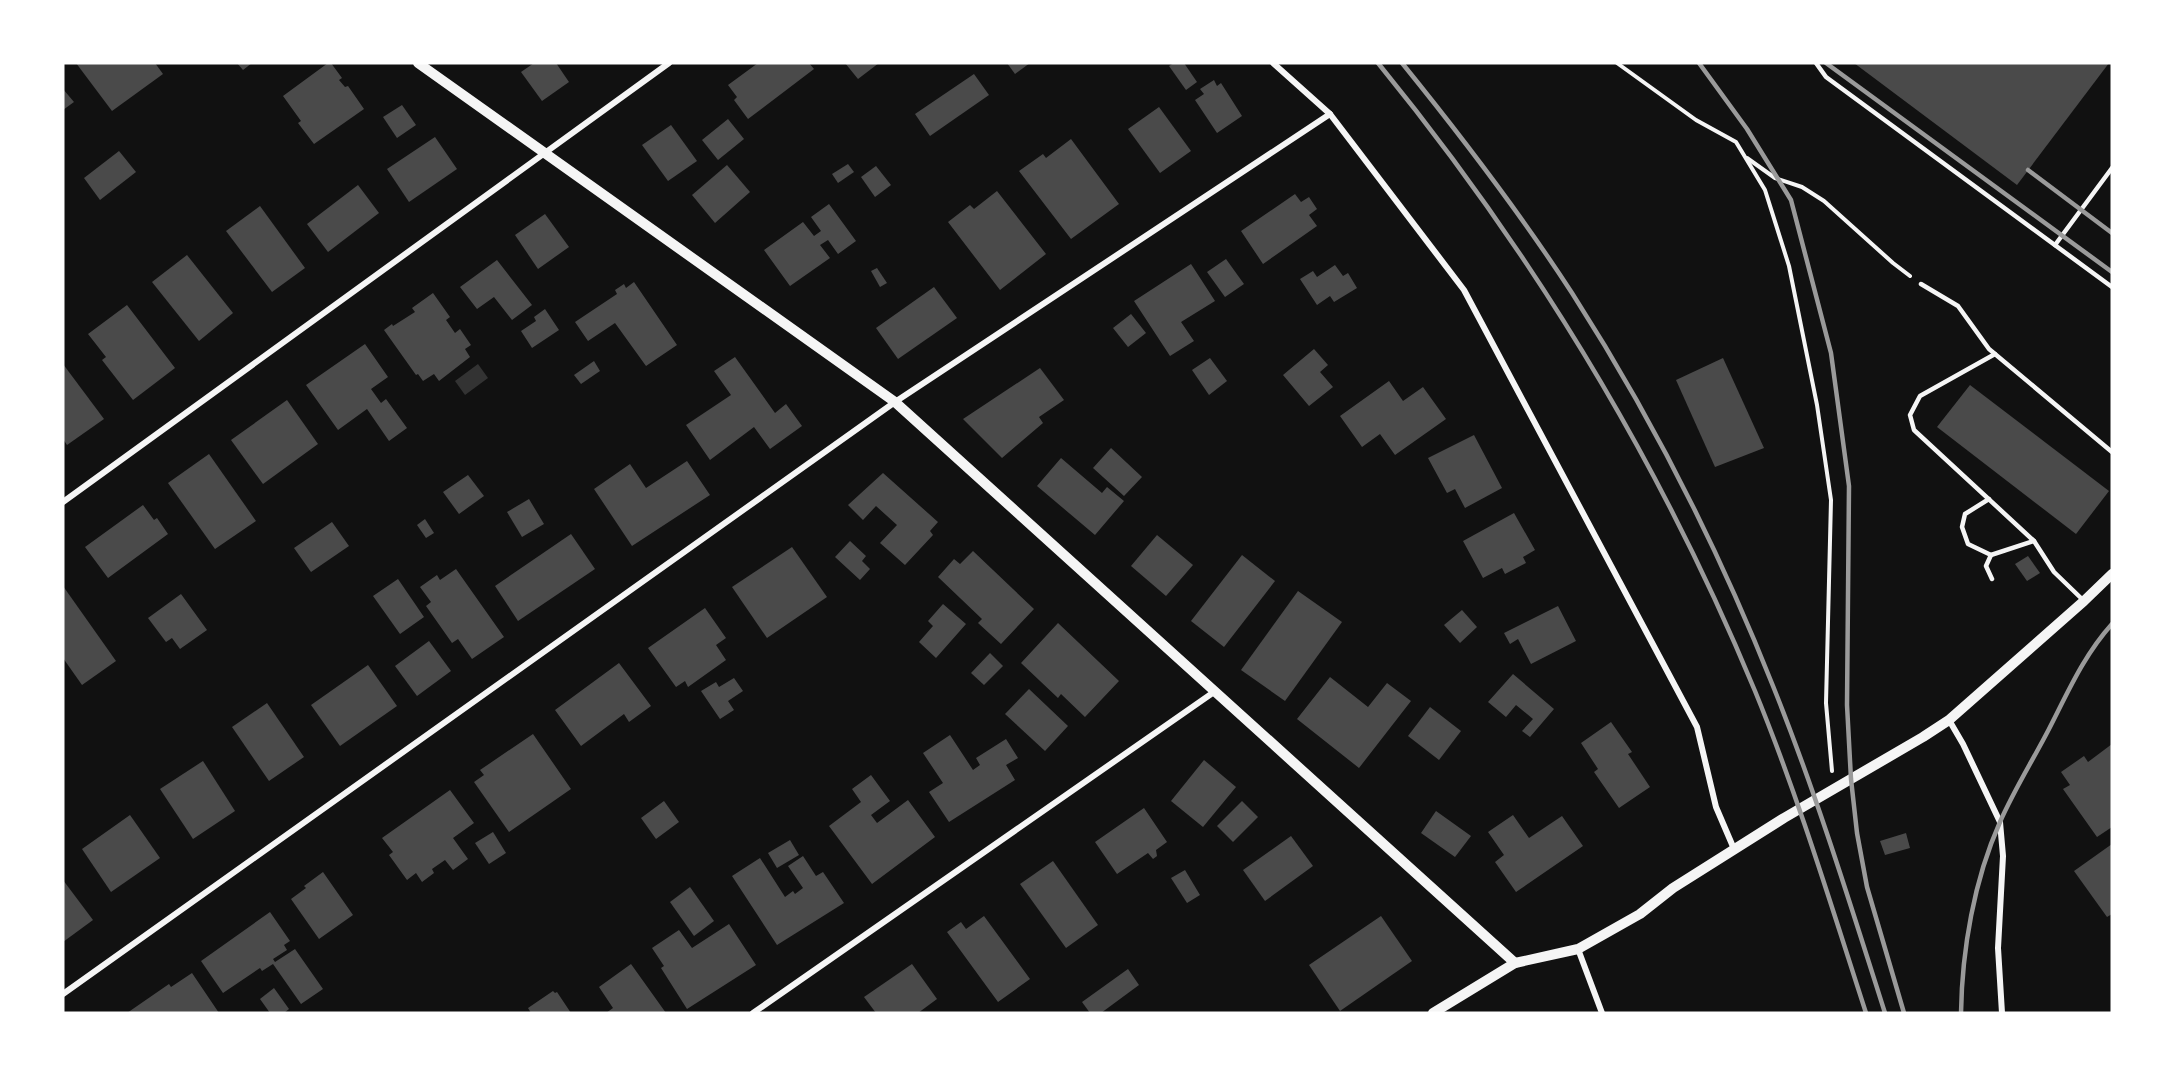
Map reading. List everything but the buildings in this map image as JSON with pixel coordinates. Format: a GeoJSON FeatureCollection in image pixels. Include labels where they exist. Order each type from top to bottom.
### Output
{"type":"FeatureCollection","features":[{"type":"Feature","properties":{"kind":"street"},"geometry":{"type":"LineString","coordinates":[[418,63],[544,155],[895,402],[1515,963]]}},
{"type":"Feature","properties":{"kind":"street"},"geometry":{"type":"LineString","coordinates":[[63,502],[669,63]]}},
{"type":"Feature","properties":{"kind":"street"},"geometry":{"type":"LineString","coordinates":[[1273,63],[1330,114],[1464,290],[1697,727],[1716,807],[1734,849]]}},
{"type":"Feature","properties":{"kind":"street"},"geometry":{"type":"LineString","coordinates":[[63,994],[895,402],[1330,114]]}},
{"type":"Feature","properties":{"kind":"street"},"geometry":{"type":"LineString","coordinates":[[1433,1013],[1515,963],[1578,949],[1640,914],[1673,888],[1734,849],[1905,748],[1948,720],[2112,574]]}},
{"type":"Feature","properties":{"kind":"street"},"geometry":{"type":"LineString","coordinates":[[753,1013],[1214,692]]}},
{"type":"Feature","properties":{"kind":"street"},"geometry":{"type":"LineString","coordinates":[[1948,720],[1963,744],[2000,822],[2003,856],[1998,948],[2002,1013]]}},
{"type":"Feature","properties":{"kind":"street"},"geometry":{"type":"LineString","coordinates":[[1578,949],[1602,1013]]}},
{"type":"Feature","properties":{"kind":"lane"},"geometry":{"type":"LineString","coordinates":[[1816,63],[1826,77],[2112,287]]}},
{"type":"Feature","properties":{"kind":"lane"},"geometry":{"type":"LineString","coordinates":[[2055,245],[2112,168]]}},
{"type":"Feature","properties":{"kind":"lane"},"geometry":{"type":"LineString","coordinates":[[1921,284],[1958,306],[1995,354],[2112,452]]}},
{"type":"Feature","properties":{"kind":"lane"},"geometry":{"type":"LineString","coordinates":[[1995,354],[1920,396],[1910,415],[1914,430],[2034,542],[2054,572],[2084,601]]}},
{"type":"Feature","properties":{"kind":"lane"},"geometry":{"type":"LineString","coordinates":[[1989,499],[1965,514],[1962,527],[1968,544],[1991,555],[2034,542]]}},
{"type":"Feature","properties":{"kind":"lane"},"geometry":{"type":"LineString","coordinates":[[1991,555],[1986,566],[1992,579]]}},
{"type":"Feature","properties":{"kind":"path"},"geometry":{"type":"LineString","coordinates":[[1617,63],[1696,120],[1736,142],[1765,190],[1789,266],[1817,405],[1831,500],[1826,703],[1834,789]]}},
{"type":"Feature","properties":{"kind":"path"},"geometry":{"type":"LineString","coordinates":[[1744,156],[1775,178],[1802,187],[1824,201],[1893,263],[1921,284]]}},
{"type":"Feature","properties":{"kind":"shaded area"},"geometry":{"type":"Polygon","coordinates":[[[478,364],[488,378],[465,395],[455,381],[478,364]]]}},
{"type":"Feature","properties":{"kind":"railway"},"geometry":{"type":"LineString","coordinates":[[1378,63],[1435,135],[1541,285],[1635,443],[1678,524],[1755,691],[1786,770],[1866,1013]]}},
{"type":"Feature","properties":{"kind":"railway"},"geometry":{"type":"LineString","coordinates":[[1402,63],[1490,176],[1572,293],[1629,387],[1707,534],[1789,726],[1832,848],[1885,1013]]}},
{"type":"Feature","properties":{"kind":"railway"},"geometry":{"type":"LineString","coordinates":[[1699,63],[1747,129],[1791,200],[1831,353],[1849,486],[1847,705],[1851,779],[1857,833],[1867,887],[1904,1013]]}},
{"type":"Feature","properties":{"kind":"railway"},"geometry":{"type":"LineString","coordinates":[[1826,63],[2112,272]]}},
{"type":"Feature","properties":{"kind":"railway"},"geometry":{"type":"LineString","coordinates":[[2028,170],[2112,233]]}},
{"type":"Feature","properties":{"kind":"railway"},"geometry":{"type":"LineString","coordinates":[[1961,1013],[1964,965],[1971,916],[1976,891],[1991,844],[2011,798],[2077,674],[2093,648],[2112,624]]}}]}
